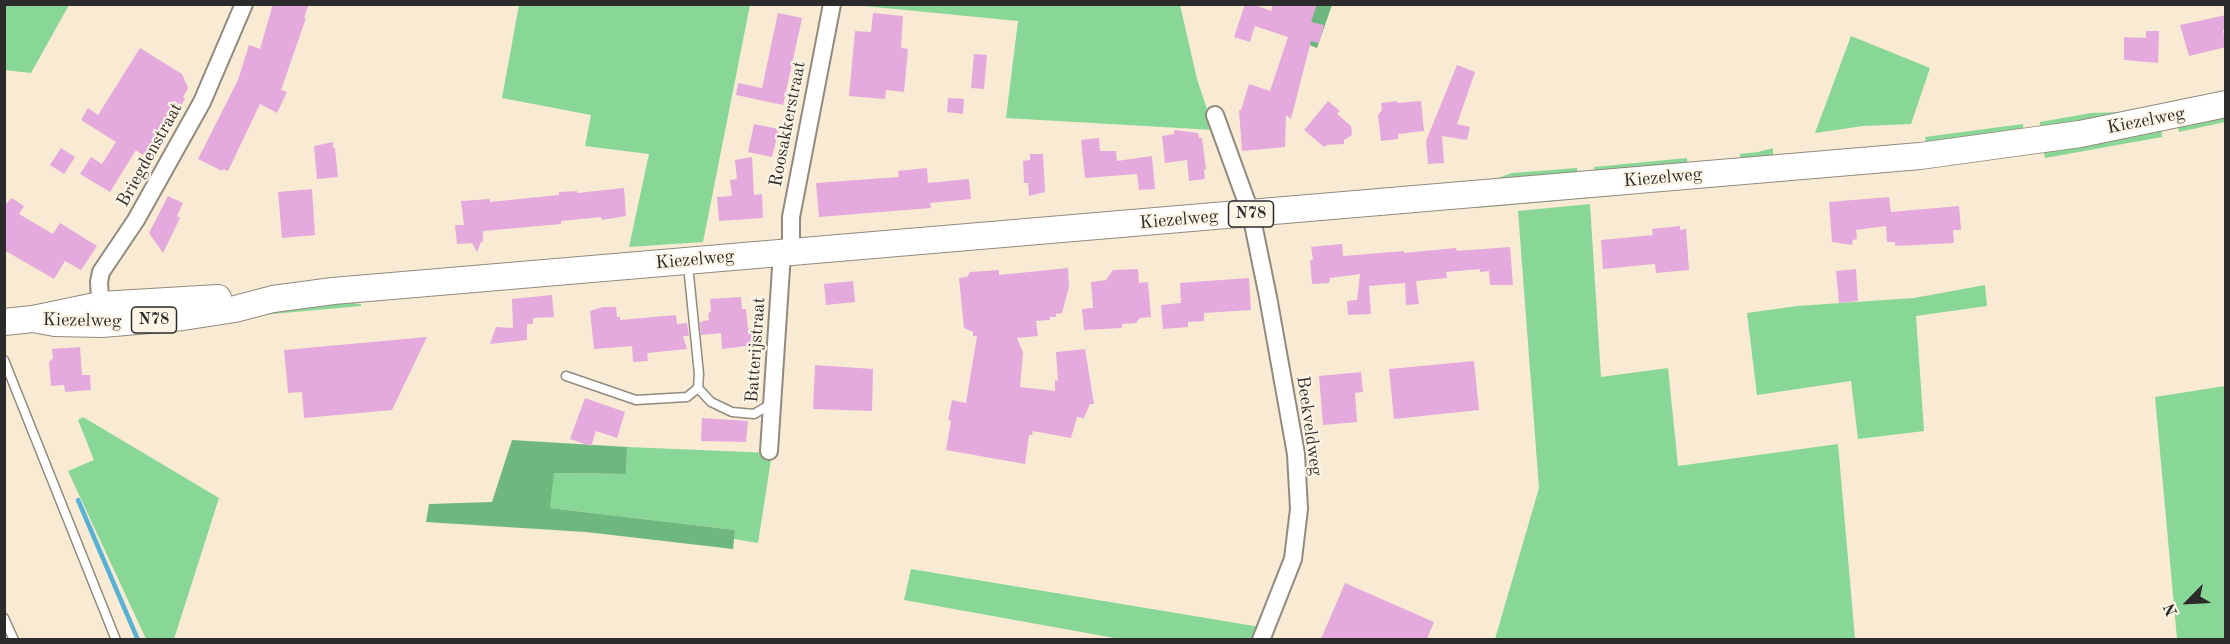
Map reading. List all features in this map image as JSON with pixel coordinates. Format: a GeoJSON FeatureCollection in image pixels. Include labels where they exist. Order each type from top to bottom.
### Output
{"type":"FeatureCollection","features":[{"type":"Feature","properties":{"kind":"main road","name":"Kiezelweg"},"geometry":{"type":"LineString","coordinates":[[4,322],[101,315],[234,297],[273,299],[333,291],[1920,156],[2080,134],[2226,104]]}},
{"type":"Feature","properties":{"kind":"street","name":"Briegdenstraat"},"geometry":{"type":"LineString","coordinates":[[101,315],[99,282],[101,272],[136,220],[202,102],[244,4]]}},
{"type":"Feature","properties":{"kind":"street","name":"Roosakkerstraat"},"geometry":{"type":"LineString","coordinates":[[787,252],[791,217],[832,4]]}},
{"type":"Feature","properties":{"kind":"street","name":"Beekveldweg"},"geometry":{"type":"LineString","coordinates":[[1215,115],[1251,214],[1296,454],[1299,509],[1293,559],[1261,639]]}},
{"type":"Feature","properties":{"kind":"street","name":"Batterijstraat"},"geometry":{"type":"LineString","coordinates":[[768,451],[787,252]]}},
{"type":"Feature","properties":{"kind":"lane"},"geometry":{"type":"LineString","coordinates":[[566,376],[636,400],[687,397],[698,388],[699,374],[691,277],[687,261]]}},
{"type":"Feature","properties":{"kind":"lane"},"geometry":{"type":"LineString","coordinates":[[4,360],[116,639]]}},
{"type":"Feature","properties":{"kind":"lane"},"geometry":{"type":"LineString","coordinates":[[698,388],[711,402],[732,412],[754,414],[772,403]]}},
{"type":"Feature","properties":{"kind":"lane"},"geometry":{"type":"LineString","coordinates":[[4,618],[14,639]]}},
{"type":"Feature","properties":{"kind":"green space"},"geometry":{"type":"Polygon","coordinates":[[[5,4],[69,5],[31,73],[5,70],[5,4]]]}},
{"type":"Feature","properties":{"kind":"green space"},"geometry":{"type":"Polygon","coordinates":[[[519,5],[750,5],[703,242],[629,247],[649,154],[585,146],[591,115],[502,98],[519,5]]]}},
{"type":"Feature","properties":{"kind":"green space"},"geometry":{"type":"Polygon","coordinates":[[[854,5],[1180,5],[1197,79],[1214,130],[1006,118],[1018,21],[854,5]]]}},
{"type":"Feature","properties":{"kind":"green space"},"geometry":{"type":"Polygon","coordinates":[[[1314,5],[1332,5],[1317,48],[1304,43],[1314,5]]]}},
{"type":"Feature","properties":{"kind":"green space"},"geometry":{"type":"Polygon","coordinates":[[[1851,36],[1930,68],[1911,124],[1863,126],[1815,133],[1851,36]]]}},
{"type":"Feature","properties":{"kind":"green space"},"geometry":{"type":"Polygon","coordinates":[[[2145,108],[2041,132],[2040,122],[2091,113],[2145,108]]]}},
{"type":"Feature","properties":{"kind":"green space"},"geometry":{"type":"Polygon","coordinates":[[[2225,112],[2225,122],[2179,132],[2177,123],[2225,112]]]}},
{"type":"Feature","properties":{"kind":"green space"},"geometry":{"type":"Polygon","coordinates":[[[2023,124],[2024,135],[1927,147],[1925,137],[2023,124]]]}},
{"type":"Feature","properties":{"kind":"green space"},"geometry":{"type":"Polygon","coordinates":[[[2161,126],[2162,137],[2045,158],[2043,148],[2161,126]]]}},
{"type":"Feature","properties":{"kind":"green space"},"geometry":{"type":"Polygon","coordinates":[[[1773,148],[1773,161],[1741,164],[1740,154],[1773,148]]]}},
{"type":"Feature","properties":{"kind":"green space"},"geometry":{"type":"Polygon","coordinates":[[[1687,158],[1688,168],[1595,176],[1594,167],[1687,158]]]}},
{"type":"Feature","properties":{"kind":"green space"},"geometry":{"type":"Polygon","coordinates":[[[1577,168],[1578,178],[1456,183],[1495,179],[1512,173],[1577,168]]]}},
{"type":"Feature","properties":{"kind":"green space"},"geometry":{"type":"Polygon","coordinates":[[[1625,190],[1625,195],[1477,208],[1477,203],[1625,190]]]}},
{"type":"Feature","properties":{"kind":"green space"},"geometry":{"type":"Polygon","coordinates":[[[1590,204],[1601,377],[1668,368],[1678,466],[1838,444],[1855,639],[1495,639],[1539,488],[1518,211],[1590,204]]]}},
{"type":"Feature","properties":{"kind":"green space"},"geometry":{"type":"Polygon","coordinates":[[[1985,285],[1987,306],[1916,316],[1924,431],[1858,439],[1851,381],[1757,395],[1747,313],[1797,306],[1914,298],[1985,285]]]}},
{"type":"Feature","properties":{"kind":"green space"},"geometry":{"type":"Polygon","coordinates":[[[331,300],[361,304],[361,306],[250,316],[331,300]]]}},
{"type":"Feature","properties":{"kind":"green space"},"geometry":{"type":"Polygon","coordinates":[[[2225,386],[2225,639],[2177,639],[2155,397],[2225,386]]]}},
{"type":"Feature","properties":{"kind":"green space"},"geometry":{"type":"Polygon","coordinates":[[[83,417],[219,498],[174,639],[146,639],[68,471],[94,460],[78,420],[83,417]]]}},
{"type":"Feature","properties":{"kind":"green space"},"geometry":{"type":"Polygon","coordinates":[[[512,440],[627,447],[626,474],[554,473],[550,508],[735,530],[733,549],[586,532],[426,522],[429,504],[492,502],[512,440]]]}},
{"type":"Feature","properties":{"kind":"green space"},"geometry":{"type":"Polygon","coordinates":[[[627,447],[772,453],[758,543],[734,539],[735,530],[550,508],[553,473],[626,474],[627,447]]]}},
{"type":"Feature","properties":{"kind":"green space"},"geometry":{"type":"Polygon","coordinates":[[[911,569],[1260,627],[1254,639],[1120,639],[904,600],[911,569]]]}},
{"type":"Feature","properties":{"kind":"building"},"geometry":{"type":"Polygon","coordinates":[[[273,4],[309,4],[281,90],[287,92],[277,113],[260,104],[228,171],[223,169],[222,171],[198,159],[238,80],[249,45],[260,49],[273,4]]]}},
{"type":"Feature","properties":{"kind":"building"},"geometry":{"type":"Polygon","coordinates":[[[1245,4],[1253,4],[1271,11],[1273,4],[1317,4],[1311,22],[1324,25],[1319,43],[1311,41],[1291,119],[1286,115],[1285,147],[1242,151],[1239,110],[1241,110],[1249,84],[1270,91],[1288,37],[1255,26],[1250,42],[1234,37],[1245,4]]]}},
{"type":"Feature","properties":{"kind":"building"},"geometry":{"type":"Polygon","coordinates":[[[778,13],[802,18],[783,105],[736,95],[738,83],[762,88],[778,13]]]}},
{"type":"Feature","properties":{"kind":"building"},"geometry":{"type":"Polygon","coordinates":[[[873,13],[903,16],[901,48],[908,49],[904,92],[886,90],[885,99],[849,96],[855,31],[871,32],[873,13]]]}},
{"type":"Feature","properties":{"kind":"building"},"geometry":{"type":"Polygon","coordinates":[[[2226,15],[2226,30],[2223,30],[2226,47],[2189,56],[2180,25],[2226,15]]]}},
{"type":"Feature","properties":{"kind":"building"},"geometry":{"type":"Polygon","coordinates":[[[2146,31],[2159,31],[2158,63],[2124,60],[2124,37],[2146,38],[2146,31]]]}},
{"type":"Feature","properties":{"kind":"building"},"geometry":{"type":"Polygon","coordinates":[[[140,48],[182,74],[188,88],[183,97],[185,99],[148,159],[136,150],[110,192],[80,174],[91,157],[102,164],[116,142],[81,120],[88,108],[98,115],[140,48]]]}},
{"type":"Feature","properties":{"kind":"building"},"geometry":{"type":"Polygon","coordinates":[[[974,54],[987,55],[984,89],[971,88],[974,54]]]}},
{"type":"Feature","properties":{"kind":"building"},"geometry":{"type":"Polygon","coordinates":[[[1457,65],[1475,72],[1457,124],[1470,127],[1467,140],[1442,136],[1444,163],[1428,164],[1426,141],[1457,65]]]}},
{"type":"Feature","properties":{"kind":"building"},"geometry":{"type":"Polygon","coordinates":[[[948,98],[964,99],[963,114],[947,112],[948,98]]]}},
{"type":"Feature","properties":{"kind":"building"},"geometry":{"type":"Polygon","coordinates":[[[1328,101],[1340,111],[1337,114],[1351,126],[1352,135],[1344,140],[1344,144],[1324,147],[1304,130],[1328,101]]]}},
{"type":"Feature","properties":{"kind":"building"},"geometry":{"type":"Polygon","coordinates":[[[1397,101],[1397,103],[1421,101],[1424,131],[1398,134],[1398,139],[1381,141],[1378,115],[1382,110],[1381,103],[1397,101]]]}},
{"type":"Feature","properties":{"kind":"building"},"geometry":{"type":"Polygon","coordinates":[[[754,124],[779,129],[772,157],[748,152],[754,124]]]}},
{"type":"Feature","properties":{"kind":"building"},"geometry":{"type":"Polygon","coordinates":[[[1174,130],[1198,133],[1199,138],[1202,138],[1205,179],[1189,181],[1187,160],[1165,163],[1162,136],[1174,134],[1174,130]]]}},
{"type":"Feature","properties":{"kind":"building"},"geometry":{"type":"Polygon","coordinates":[[[1099,138],[1100,151],[1116,151],[1117,161],[1152,156],[1155,189],[1139,190],[1137,174],[1085,178],[1081,140],[1099,138]]]}},
{"type":"Feature","properties":{"kind":"building"},"geometry":{"type":"Polygon","coordinates":[[[333,142],[338,177],[317,179],[314,146],[333,142]]]}},
{"type":"Feature","properties":{"kind":"building"},"geometry":{"type":"Polygon","coordinates":[[[61,148],[75,157],[64,174],[50,165],[61,148]]]}},
{"type":"Feature","properties":{"kind":"building"},"geometry":{"type":"Polygon","coordinates":[[[1030,154],[1043,154],[1045,192],[1029,196],[1028,183],[1024,183],[1023,161],[1030,160],[1030,154]]]}},
{"type":"Feature","properties":{"kind":"building"},"geometry":{"type":"Polygon","coordinates":[[[752,157],[754,195],[762,194],[763,218],[719,221],[717,197],[732,196],[730,180],[737,179],[735,160],[752,157]]]}},
{"type":"Feature","properties":{"kind":"building"},"geometry":{"type":"Polygon","coordinates":[[[927,168],[928,183],[969,179],[971,199],[930,203],[931,208],[819,217],[816,183],[899,177],[898,171],[927,168]]]}},
{"type":"Feature","properties":{"kind":"building"},"geometry":{"type":"Polygon","coordinates":[[[624,188],[626,216],[602,220],[601,217],[561,221],[561,224],[483,231],[483,242],[477,252],[472,243],[457,244],[455,225],[464,225],[461,201],[490,199],[490,202],[559,195],[559,192],[577,191],[577,193],[624,188]]]}},
{"type":"Feature","properties":{"kind":"building"},"geometry":{"type":"Polygon","coordinates":[[[312,189],[315,235],[282,238],[278,192],[312,189]]]}},
{"type":"Feature","properties":{"kind":"building"},"geometry":{"type":"Polygon","coordinates":[[[168,196],[183,203],[177,216],[180,218],[163,253],[149,233],[168,196]]]}},
{"type":"Feature","properties":{"kind":"building"},"geometry":{"type":"Polygon","coordinates":[[[1889,197],[1891,212],[1959,206],[1961,230],[1953,230],[1954,243],[1895,246],[1895,242],[1887,242],[1886,226],[1856,230],[1857,239],[1853,240],[1852,245],[1832,242],[1829,202],[1889,197]]]}},
{"type":"Feature","properties":{"kind":"building"},"geometry":{"type":"Polygon","coordinates":[[[12,198],[24,206],[19,214],[53,234],[60,223],[97,246],[81,270],[65,261],[54,279],[4,250],[4,206],[12,198]]]}},
{"type":"Feature","properties":{"kind":"building"},"geometry":{"type":"Polygon","coordinates":[[[1680,226],[1680,230],[1686,229],[1689,270],[1656,273],[1655,264],[1603,269],[1601,240],[1653,235],[1652,229],[1680,226]]]}},
{"type":"Feature","properties":{"kind":"building"},"geometry":{"type":"Polygon","coordinates":[[[1342,244],[1343,256],[1456,248],[1457,251],[1510,247],[1513,285],[1490,285],[1489,271],[1480,272],[1480,269],[1446,272],[1447,278],[1416,281],[1419,304],[1406,305],[1405,283],[1369,286],[1371,314],[1348,315],[1347,301],[1357,300],[1360,274],[1330,278],[1329,283],[1312,284],[1311,247],[1342,244]]]}},
{"type":"Feature","properties":{"kind":"building"},"geometry":{"type":"Polygon","coordinates":[[[1068,268],[1069,287],[1062,313],[1056,314],[1056,317],[1050,317],[1050,320],[1036,321],[1038,336],[1017,338],[1023,352],[1020,387],[1055,391],[1055,380],[1058,381],[1056,352],[1085,349],[1094,404],[1090,404],[1084,418],[1077,417],[1071,438],[1033,431],[1032,435],[1029,435],[1025,464],[946,450],[952,400],[966,403],[977,336],[973,336],[973,332],[964,328],[959,278],[967,277],[970,272],[999,270],[999,275],[1068,268]]]}},
{"type":"Feature","properties":{"kind":"building"},"geometry":{"type":"Polygon","coordinates":[[[1138,269],[1139,283],[1148,282],[1151,317],[1140,318],[1136,323],[1122,324],[1122,328],[1084,330],[1082,309],[1093,308],[1091,282],[1106,280],[1113,270],[1138,269]]]}},
{"type":"Feature","properties":{"kind":"building"},"geometry":{"type":"Polygon","coordinates":[[[1856,269],[1858,301],[1839,303],[1836,271],[1856,269]]]}},
{"type":"Feature","properties":{"kind":"building"},"geometry":{"type":"Polygon","coordinates":[[[1249,278],[1251,310],[1204,313],[1204,321],[1188,322],[1188,327],[1163,329],[1161,305],[1181,303],[1180,283],[1249,278]]]}},
{"type":"Feature","properties":{"kind":"building"},"geometry":{"type":"Polygon","coordinates":[[[853,281],[855,302],[826,305],[824,284],[853,281]]]}},
{"type":"Feature","properties":{"kind":"building"},"geometry":{"type":"Polygon","coordinates":[[[552,295],[554,317],[533,318],[533,324],[527,324],[527,340],[490,344],[496,327],[513,328],[512,299],[552,295]]]}},
{"type":"Feature","properties":{"kind":"building"},"geometry":{"type":"Polygon","coordinates":[[[741,297],[742,309],[746,309],[748,329],[760,328],[762,344],[722,349],[721,333],[701,335],[700,322],[709,320],[710,299],[741,297]]]}},
{"type":"Feature","properties":{"kind":"building"},"geometry":{"type":"Polygon","coordinates":[[[603,307],[616,307],[617,317],[620,317],[620,320],[676,315],[677,324],[687,323],[689,336],[683,336],[687,349],[647,353],[648,361],[633,362],[632,346],[594,349],[590,311],[603,307]]]}},
{"type":"Feature","properties":{"kind":"building"},"geometry":{"type":"Polygon","coordinates":[[[427,337],[392,410],[304,418],[302,392],[288,393],[284,350],[427,337]]]}},
{"type":"Feature","properties":{"kind":"building"},"geometry":{"type":"Polygon","coordinates":[[[80,347],[82,375],[90,375],[91,390],[65,392],[64,385],[51,386],[49,362],[53,358],[52,349],[80,347]]]}},
{"type":"Feature","properties":{"kind":"building"},"geometry":{"type":"Polygon","coordinates":[[[1474,361],[1479,410],[1394,419],[1389,369],[1474,361]]]}},
{"type":"Feature","properties":{"kind":"building"},"geometry":{"type":"Polygon","coordinates":[[[815,365],[873,369],[872,411],[813,409],[815,365]]]}},
{"type":"Feature","properties":{"kind":"building"},"geometry":{"type":"Polygon","coordinates":[[[1361,372],[1363,392],[1355,393],[1357,422],[1323,425],[1319,376],[1361,372]]]}},
{"type":"Feature","properties":{"kind":"building"},"geometry":{"type":"Polygon","coordinates":[[[585,398],[625,412],[617,438],[596,431],[591,446],[570,439],[585,398]]]}},
{"type":"Feature","properties":{"kind":"building"},"geometry":{"type":"Polygon","coordinates":[[[702,418],[748,421],[746,442],[701,441],[702,418]]]}},
{"type":"Feature","properties":{"kind":"building"},"geometry":{"type":"Polygon","coordinates":[[[1345,583],[1434,622],[1427,639],[1321,639],[1345,583]]]}},
{"type":"Feature","properties":{"kind":"waterway"},"geometry":{"type":"LineString","coordinates":[[78,500],[138,640]]}}]}
